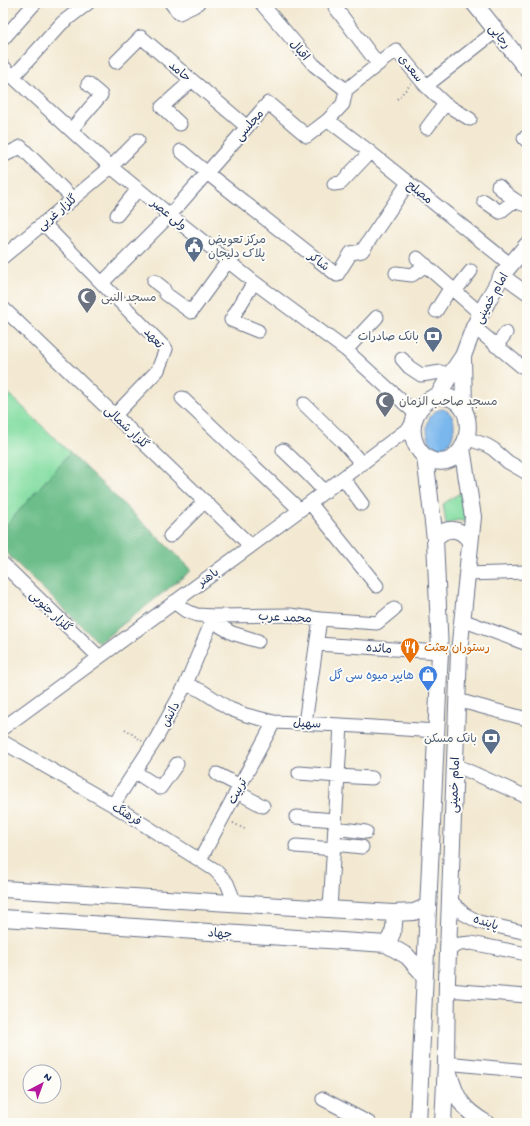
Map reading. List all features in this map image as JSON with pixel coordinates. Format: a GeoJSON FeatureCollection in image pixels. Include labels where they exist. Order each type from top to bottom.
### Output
{"type":"FeatureCollection","features":[{"type":"Feature","properties":{"kind":"main road","name":"رجایی"},"geometry":{"type":"LineString","coordinates":[[477,4],[496,31],[525,64]]}},
{"type":"Feature","properties":{"kind":"main road","name":"امام خمینی"},"geometry":{"type":"LineString","coordinates":[[438,396],[463,356],[478,321],[507,270],[527,245]]}},
{"type":"Feature","properties":{"kind":"main road","name":"امام خمینی"},"geometry":{"type":"LineString","coordinates":[[463,356],[464,410]]}},
{"type":"Feature","properties":{"kind":"main road"},"geometry":{"type":"LineString","coordinates":[[438,396],[451,398],[464,410],[468,432],[464,443],[454,457],[443,462],[436,462],[425,457],[417,448],[415,442],[415,420],[422,405],[438,396]]}},
{"type":"Feature","properties":{"kind":"main road","name":"امام خمینی"},"geometry":{"type":"LineString","coordinates":[[443,1123],[459,652],[473,517],[464,443]]}},
{"type":"Feature","properties":{"kind":"main road","name":"امام خمینی"},"geometry":{"type":"LineString","coordinates":[[418,1123],[440,652],[435,539],[425,457]]}},
{"type":"Feature","properties":{"kind":"main road"},"geometry":{"type":"LineString","coordinates":[[435,539],[444,531],[456,530],[467,536],[470,542]]}},
{"type":"Feature","properties":{"kind":"main road"},"geometry":{"type":"LineString","coordinates":[[3,889],[393,913],[414,912],[428,906]]}},
{"type":"Feature","properties":{"kind":"main road"},"geometry":{"type":"LineString","coordinates":[[386,944],[391,938],[394,930],[395,921],[393,913]]}},
{"type":"Feature","properties":{"kind":"main road","name":"جهاد"},"geometry":{"type":"LineString","coordinates":[[3,918],[386,944],[407,956],[425,976]]}},
{"type":"Feature","properties":{"kind":"main road"},"geometry":{"type":"LineString","coordinates":[[446,1063],[453,1089],[460,1102],[474,1120]]}},
{"type":"Feature","properties":{"kind":"street"},"geometry":{"type":"LineString","coordinates":[[3,38],[35,3]]}},
{"type":"Feature","properties":{"kind":"street"},"geometry":{"type":"LineString","coordinates":[[13,77],[62,23],[88,3]]}},
{"type":"Feature","properties":{"kind":"street"},"geometry":{"type":"LineString","coordinates":[[171,3],[179,13],[198,3]]}},
{"type":"Feature","properties":{"kind":"street","name":"اقبال"},"geometry":{"type":"LineString","coordinates":[[261,3],[314,66],[346,90]]}},
{"type":"Feature","properties":{"kind":"street"},"geometry":{"type":"LineString","coordinates":[[335,7],[378,64]]}},
{"type":"Feature","properties":{"kind":"street","name":"سعدی"},"geometry":{"type":"LineString","coordinates":[[346,90],[396,50],[422,81],[496,31]]}},
{"type":"Feature","properties":{"kind":"street","name":"حامد"},"geometry":{"type":"LineString","coordinates":[[116,62],[140,37],[247,127]]}},
{"type":"Feature","properties":{"kind":"street","name":"ولی عصر"},"geometry":{"type":"LineString","coordinates":[[3,66],[13,77],[111,167],[254,282],[346,350],[415,420]]}},
{"type":"Feature","properties":{"kind":"street"},"geometry":{"type":"LineString","coordinates":[[180,124],[162,107],[191,80]]}},
{"type":"Feature","properties":{"kind":"street"},"geometry":{"type":"LineString","coordinates":[[422,81],[445,104],[470,119]]}},
{"type":"Feature","properties":{"kind":"street"},"geometry":{"type":"LineString","coordinates":[[71,130],[101,95],[88,84]]}},
{"type":"Feature","properties":{"kind":"street","name":"مجلسی"},"geometry":{"type":"LineString","coordinates":[[170,215],[268,103],[307,136],[328,120],[343,104],[346,90]]}},
{"type":"Feature","properties":{"kind":"street"},"geometry":{"type":"LineString","coordinates":[[427,128],[445,104]]}},
{"type":"Feature","properties":{"kind":"street","name":"مصلح"},"geometry":{"type":"LineString","coordinates":[[328,120],[408,183],[507,270],[527,293]]}},
{"type":"Feature","properties":{"kind":"street","name":"گلزار غربی"},"geometry":{"type":"LineString","coordinates":[[3,256],[111,167],[138,140]]}},
{"type":"Feature","properties":{"kind":"street"},"geometry":{"type":"LineString","coordinates":[[3,156],[21,147],[73,199]]}},
{"type":"Feature","properties":{"kind":"street"},"geometry":{"type":"LineString","coordinates":[[181,151],[207,173]]}},
{"type":"Feature","properties":{"kind":"street"},"geometry":{"type":"LineString","coordinates":[[334,184],[341,183],[370,152]]}},
{"type":"Feature","properties":{"kind":"street","name":"شاکر"},"geometry":{"type":"LineString","coordinates":[[207,173],[337,275],[350,253],[362,251],[408,183]]}},
{"type":"Feature","properties":{"kind":"street"},"geometry":{"type":"LineString","coordinates":[[498,186],[515,200],[527,205]]}},
{"type":"Feature","properties":{"kind":"street"},"geometry":{"type":"LineString","coordinates":[[117,215],[138,189]]}},
{"type":"Feature","properties":{"kind":"street"},"geometry":{"type":"LineString","coordinates":[[484,201],[500,212],[515,200]]}},
{"type":"Feature","properties":{"kind":"street"},"geometry":{"type":"LineString","coordinates":[[102,283],[170,215]]}},
{"type":"Feature","properties":{"kind":"street","name":"تعهد"},"geometry":{"type":"LineString","coordinates":[[43,223],[166,349],[158,370],[115,415]]}},
{"type":"Feature","properties":{"kind":"street"},"geometry":{"type":"LineString","coordinates":[[154,281],[163,288],[166,294],[191,312],[228,261]]}},
{"type":"Feature","properties":{"kind":"street"},"geometry":{"type":"LineString","coordinates":[[396,274],[412,275],[421,261],[453,289],[496,346],[521,366]]}},
{"type":"Feature","properties":{"kind":"street"},"geometry":{"type":"LineString","coordinates":[[436,311],[453,289],[471,271]]}},
{"type":"Feature","properties":{"kind":"street"},"geometry":{"type":"LineString","coordinates":[[254,282],[231,320],[258,331]]}},
{"type":"Feature","properties":{"kind":"street","name":"گلزار شمالی"},"geometry":{"type":"LineString","coordinates":[[3,308],[251,546]]}},
{"type":"Feature","properties":{"kind":"street"},"geometry":{"type":"LineString","coordinates":[[346,350],[377,317]]}},
{"type":"Feature","properties":{"kind":"street"},"geometry":{"type":"LineString","coordinates":[[496,346],[506,333]]}},
{"type":"Feature","properties":{"kind":"street"},"geometry":{"type":"LineString","coordinates":[[402,359],[409,367],[421,375],[441,372],[450,375]]}},
{"type":"Feature","properties":{"kind":"street"},"geometry":{"type":"LineString","coordinates":[[182,398],[305,506],[377,586]]}},
{"type":"Feature","properties":{"kind":"street"},"geometry":{"type":"LineString","coordinates":[[304,404],[343,442],[362,464]]}},
{"type":"Feature","properties":{"kind":"street","name":"باهنر"},"geometry":{"type":"LineString","coordinates":[[3,728],[325,492],[362,464],[415,420]]}},
{"type":"Feature","properties":{"kind":"street"},"geometry":{"type":"LineString","coordinates":[[464,443],[490,447],[508,462],[527,473]]}},
{"type":"Feature","properties":{"kind":"street"},"geometry":{"type":"LineString","coordinates":[[283,450],[325,492]]}},
{"type":"Feature","properties":{"kind":"street"},"geometry":{"type":"LineString","coordinates":[[342,478],[362,504]]}},
{"type":"Feature","properties":{"kind":"street"},"geometry":{"type":"LineString","coordinates":[[170,536],[205,502]]}},
{"type":"Feature","properties":{"kind":"street","name":"گلزار جنوبی"},"geometry":{"type":"LineString","coordinates":[[3,564],[99,657]]}},
{"type":"Feature","properties":{"kind":"street"},"geometry":{"type":"LineString","coordinates":[[467,574],[527,572]]}},
{"type":"Feature","properties":{"kind":"street","name":"محمد عرب"},"geometry":{"type":"LineString","coordinates":[[174,602],[186,612],[197,615],[290,615],[320,619],[377,623],[394,609]]}},
{"type":"Feature","properties":{"kind":"street"},"geometry":{"type":"LineString","coordinates":[[214,616],[220,626],[232,633],[258,641]]}},
{"type":"Feature","properties":{"kind":"street","name":"دانش"},"geometry":{"type":"LineString","coordinates":[[113,805],[151,747],[186,684],[214,616]]}},
{"type":"Feature","properties":{"kind":"street"},"geometry":{"type":"LineString","coordinates":[[305,723],[320,619]]}},
{"type":"Feature","properties":{"kind":"street"},"geometry":{"type":"LineString","coordinates":[[462,620],[527,644]]}},
{"type":"Feature","properties":{"kind":"street","name":"مائده"},"geometry":{"type":"LineString","coordinates":[[317,644],[440,652]]}},
{"type":"Feature","properties":{"kind":"street","name":"سهیل"},"geometry":{"type":"LineString","coordinates":[[186,684],[202,691],[230,709],[246,716],[274,722],[436,731]]}},
{"type":"Feature","properties":{"kind":"street"},"geometry":{"type":"LineString","coordinates":[[457,700],[527,719]]}},
{"type":"Feature","properties":{"kind":"street","name":"تربیت"},"geometry":{"type":"LineString","coordinates":[[200,860],[274,722]]}},
{"type":"Feature","properties":{"kind":"street"},"geometry":{"type":"LineString","coordinates":[[330,909],[341,725]]}},
{"type":"Feature","properties":{"kind":"street","name":"فرهنگ"},"geometry":{"type":"LineString","coordinates":[[3,742],[113,805],[215,870],[227,883],[235,903]]}},
{"type":"Feature","properties":{"kind":"street"},"geometry":{"type":"LineString","coordinates":[[135,772],[160,788],[177,764]]}},
{"type":"Feature","properties":{"kind":"street"},"geometry":{"type":"LineString","coordinates":[[455,765],[527,797]]}},
{"type":"Feature","properties":{"kind":"street"},"geometry":{"type":"LineString","coordinates":[[299,773],[372,778]]}},
{"type":"Feature","properties":{"kind":"street"},"geometry":{"type":"LineString","coordinates":[[217,774],[263,806]]}},
{"type":"Feature","properties":{"kind":"street"},"geometry":{"type":"LineString","coordinates":[[296,817],[335,824],[366,832]]}},
{"type":"Feature","properties":{"kind":"street"},"geometry":{"type":"LineString","coordinates":[[296,846],[362,847]]}},
{"type":"Feature","properties":{"kind":"street","name":"پاینده"},"geometry":{"type":"LineString","coordinates":[[450,900],[464,914],[479,922],[527,933]]}},
{"type":"Feature","properties":{"kind":"street","name":"پاینده"},"geometry":{"type":"LineString","coordinates":[[449,949],[460,944],[471,943],[527,954]]}},
{"type":"Feature","properties":{"kind":"street"},"geometry":{"type":"LineString","coordinates":[[447,990],[527,996]]}},
{"type":"Feature","properties":{"kind":"street"},"geometry":{"type":"LineString","coordinates":[[446,1063],[527,1071]]}},
{"type":"Feature","properties":{"kind":"street"},"geometry":{"type":"LineString","coordinates":[[323,1099],[369,1123]]}},
{"type":"Feature","properties":{"kind":"path"},"geometry":{"type":"LineString","coordinates":[[397,99],[422,81]]}},
{"type":"Feature","properties":{"kind":"path"},"geometry":{"type":"LineString","coordinates":[[125,729],[151,747]]}},
{"type":"Feature","properties":{"kind":"green space"},"geometry":{"type":"Polygon","coordinates":[[[3,388],[70,453],[3,529],[3,388]]]}},
{"type":"Feature","properties":{"kind":"green space"},"geometry":{"type":"Polygon","coordinates":[[[70,453],[192,570],[99,643],[3,550],[3,529],[70,453]]]}},
{"type":"Feature","properties":{"kind":"green space"},"geometry":{"type":"Polygon","coordinates":[[[463,491],[467,522],[458,520],[446,524],[443,504],[463,491]]]}},
{"type":"Feature","properties":{"kind":"water"},"geometry":{"type":"Polygon","coordinates":[[[443,409],[446,410],[453,418],[454,429],[449,443],[446,446],[439,448],[433,446],[429,441],[427,425],[430,417],[435,412],[443,409]]]}},
{"type":"Feature","properties":{"kind":"place","name":"مرکز تعویض پلاک دلیجان"},"geometry":{"type":"Point","coordinates":[194,263]}},
{"type":"Feature","properties":{"kind":"place","name":"مسجد النبی"},"geometry":{"type":"Point","coordinates":[87,314]}},
{"type":"Feature","properties":{"kind":"place","name":"بانک صادرات"},"geometry":{"type":"Point","coordinates":[433,353]}},
{"type":"Feature","properties":{"kind":"place","name":"مسجد صاحب الزمان"},"geometry":{"type":"Point","coordinates":[385,418]}},
{"type":"Feature","properties":{"kind":"place","name":"رستوران بعثت"},"geometry":{"type":"Point","coordinates":[410,664]}},
{"type":"Feature","properties":{"kind":"place","name":"هایپر میوه سی گل"},"geometry":{"type":"Point","coordinates":[428,692]}},
{"type":"Feature","properties":{"kind":"place","name":"بانک مسکن"},"geometry":{"type":"Point","coordinates":[491,755]}}]}
